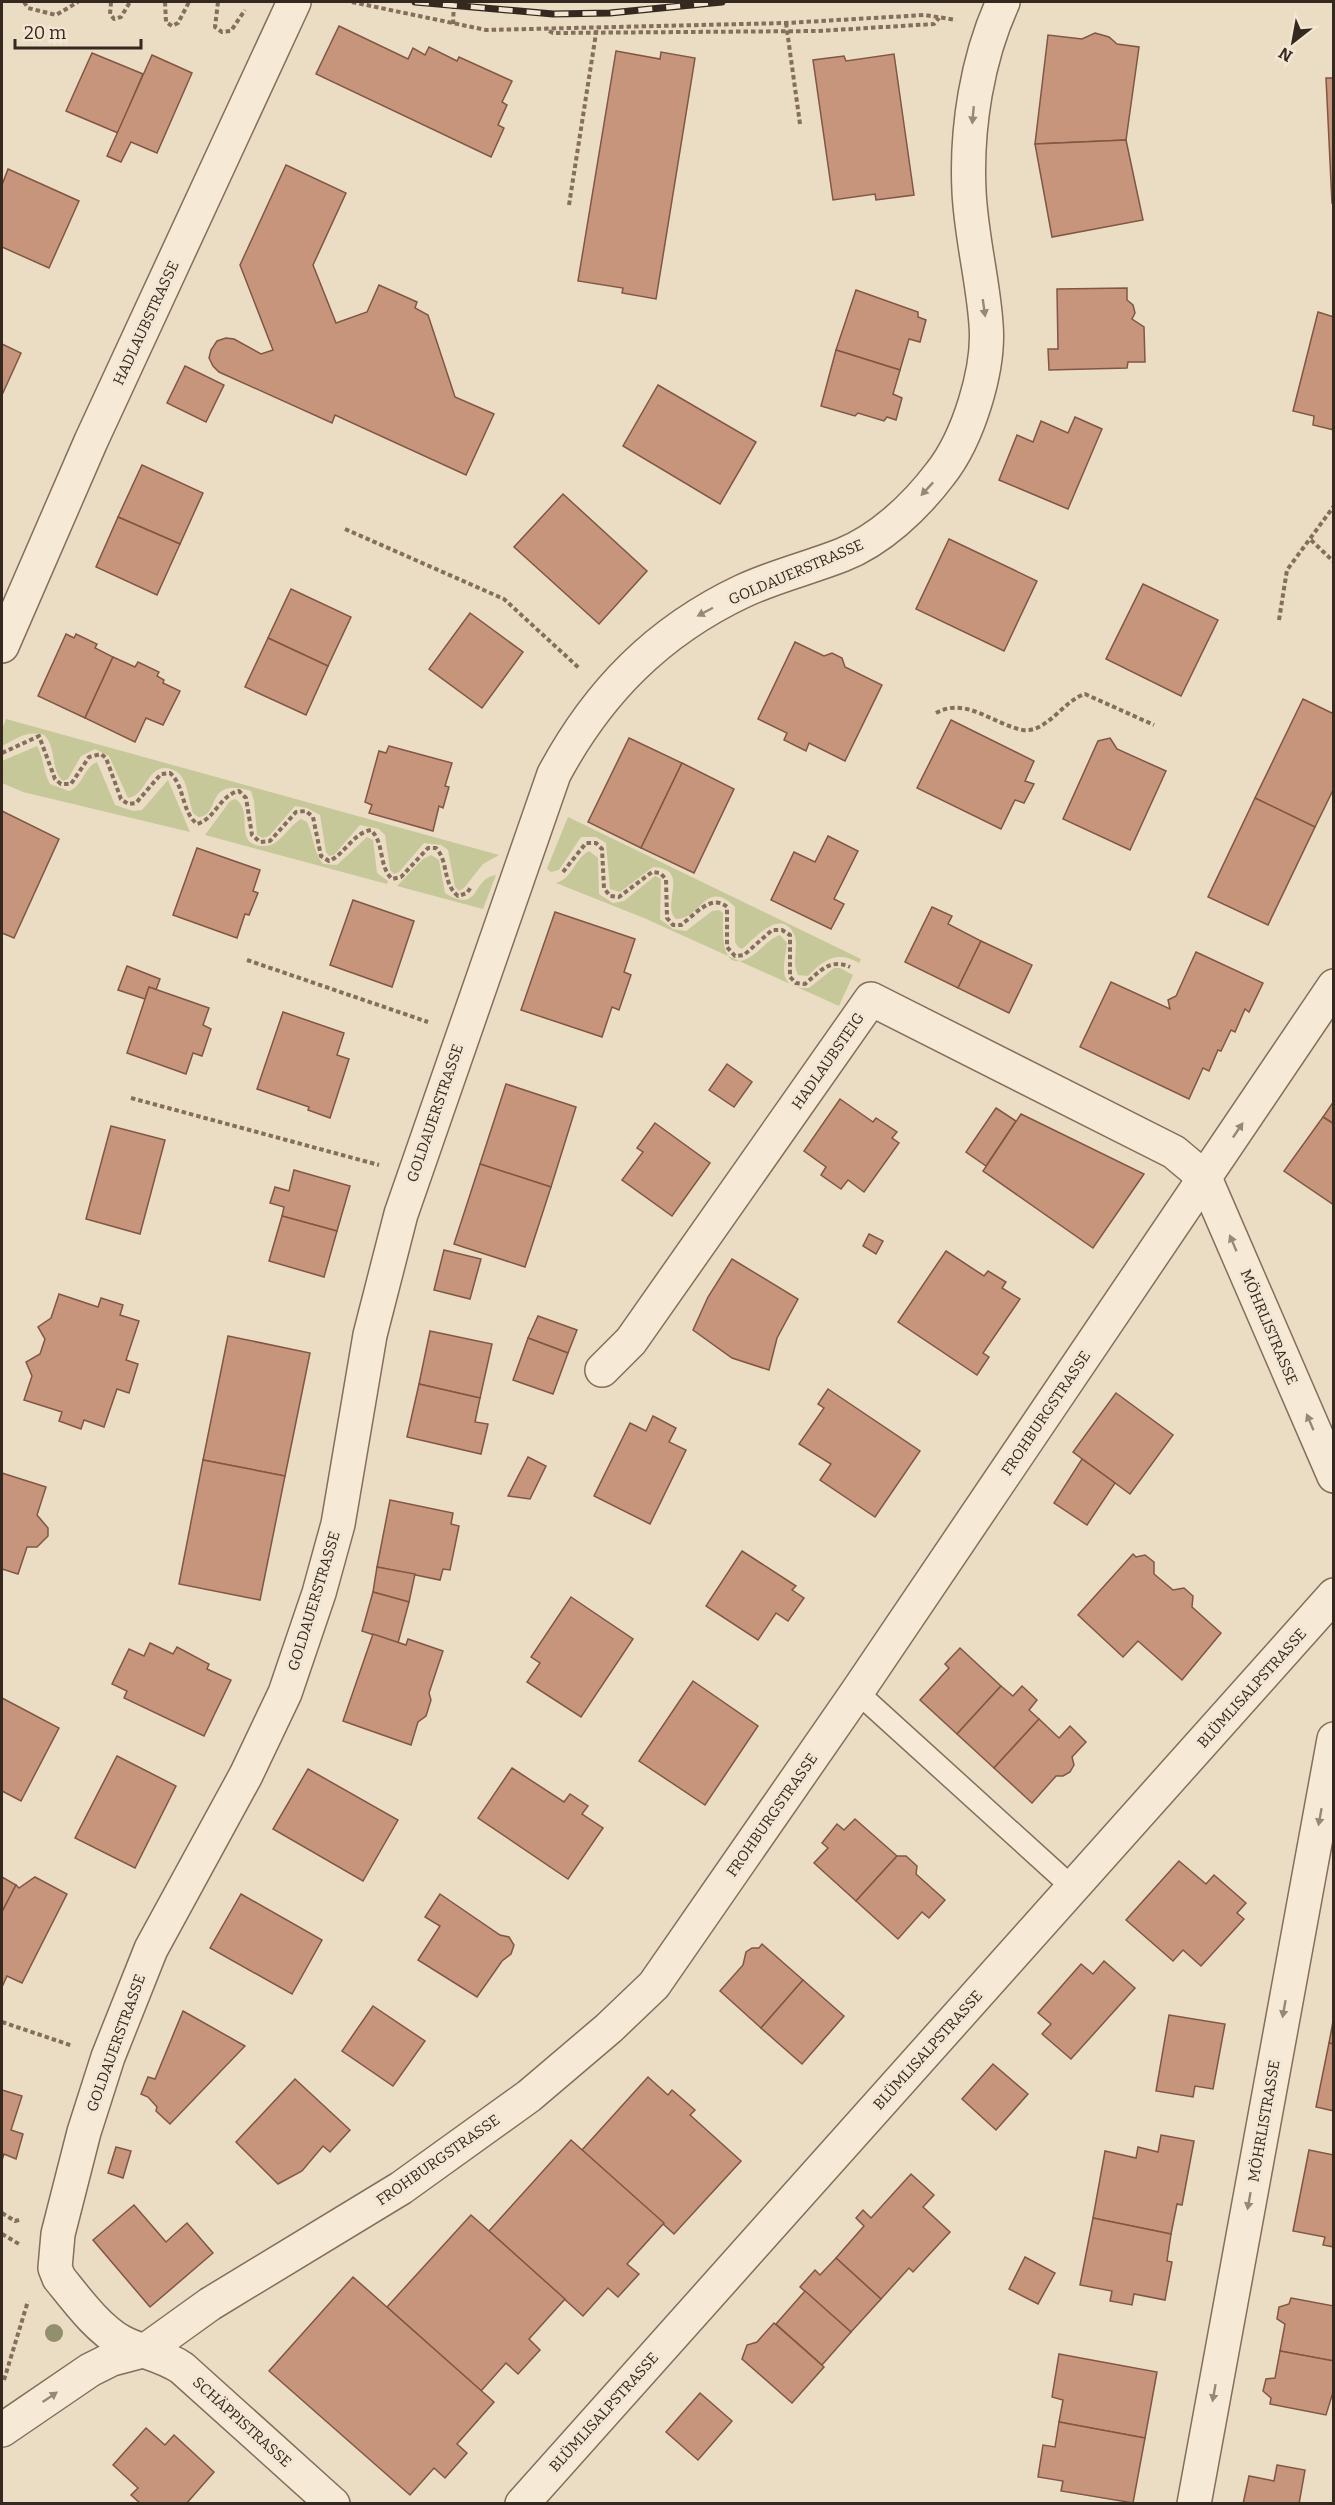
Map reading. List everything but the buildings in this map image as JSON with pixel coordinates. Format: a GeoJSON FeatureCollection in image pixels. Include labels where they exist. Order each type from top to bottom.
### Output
{"type":"FeatureCollection","features":[{"type":"Feature","properties":{"kind":"street","name":"HADLAUBSTRASSE"},"geometry":{"type":"LineString","coordinates":[[2,646],[91,441],[294,2]]}},
{"type":"Feature","properties":{"kind":"street","name":"GOLDAUERSTRASSE"},"geometry":{"type":"LineString","coordinates":[[146,2350],[123,2343],[108,2332],[65,2286],[55,2268],[58,2234],[84,2132],[108,2058],[151,1949],[246,1774],[292,1671],[319,1593],[338,1524],[370,1335],[401,1214],[554,774],[575,735],[606,693],[652,650],[694,618],[744,591],[862,546],[902,516],[941,473],[960,439],[979,393],[987,326],[969,190],[974,100],[984,57],[1000,8]]}},
{"type":"Feature","properties":{"kind":"street","name":"FROHBURGSTRASSE"},"geometry":{"type":"LineString","coordinates":[[2,2430],[90,2370],[112,2359],[146,2350],[210,2304],[401,2188],[529,2096],[609,2028],[654,1985],[857,1692],[1334,986]]}},
{"type":"Feature","properties":{"kind":"street","name":"HADLAUBSTEIG"},"geometry":{"type":"LineString","coordinates":[[602,1370],[631,1341],[871,999],[1174,1152],[1205,1178]]}},
{"type":"Feature","properties":{"kind":"street","name":"MÖHRLISTRASSE"},"geometry":{"type":"LineString","coordinates":[[1205,1178],[1334,1476]]}},
{"type":"Feature","properties":{"kind":"street","name":"BLÜMLISALPSTRASSE"},"geometry":{"type":"LineString","coordinates":[[522,2504],[1334,1595]]}},
{"type":"Feature","properties":{"kind":"street","name":"MÖHRLISTRASSE"},"geometry":{"type":"LineString","coordinates":[[1194,2504],[1334,1739]]}},
{"type":"Feature","properties":{"kind":"street","name":"SCHÄPPISTRASSE"},"geometry":{"type":"LineString","coordinates":[[146,2350],[167,2358],[182,2368],[333,2504]]}},
{"type":"Feature","properties":{"kind":"lane"},"geometry":{"type":"LineString","coordinates":[[857,1692],[1073,1888]]}},
{"type":"Feature","properties":{"kind":"path"},"geometry":{"type":"LineString","coordinates":[[24,2],[28,9],[56,15],[78,2]]}},
{"type":"Feature","properties":{"kind":"path"},"geometry":{"type":"LineString","coordinates":[[111,2],[110,14],[114,18],[121,17],[130,2]]}},
{"type":"Feature","properties":{"kind":"path"},"geometry":{"type":"LineString","coordinates":[[165,2],[166,22],[172,26],[178,23],[189,2]]}},
{"type":"Feature","properties":{"kind":"path"},"geometry":{"type":"LineString","coordinates":[[218,2],[215,27],[222,32],[231,31],[250,2]]}},
{"type":"Feature","properties":{"kind":"path"},"geometry":{"type":"LineString","coordinates":[[352,2],[486,30],[596,33],[787,31],[934,24],[939,18]]}},
{"type":"Feature","properties":{"kind":"path"},"geometry":{"type":"LineString","coordinates":[[453,24],[454,2]]}},
{"type":"Feature","properties":{"kind":"path"},"geometry":{"type":"LineString","coordinates":[[549,31],[553,28],[786,23],[925,15],[963,20]]}},
{"type":"Feature","properties":{"kind":"path"},"geometry":{"type":"LineString","coordinates":[[786,23],[800,124]]}},
{"type":"Feature","properties":{"kind":"path"},"geometry":{"type":"LineString","coordinates":[[569,205],[597,27]]}},
{"type":"Feature","properties":{"kind":"path"},"geometry":{"type":"LineString","coordinates":[[1279,620],[1287,570],[1334,506]]}},
{"type":"Feature","properties":{"kind":"path"},"geometry":{"type":"LineString","coordinates":[[345,529],[504,599],[606,693]]}},
{"type":"Feature","properties":{"kind":"path"},"geometry":{"type":"LineString","coordinates":[[1311,540],[1334,562]]}},
{"type":"Feature","properties":{"kind":"path"},"geometry":{"type":"LineString","coordinates":[[936,713],[948,707],[959,708],[988,715],[1023,730],[1033,729],[1042,725],[1073,698],[1085,694],[1154,725]]}},
{"type":"Feature","properties":{"kind":"path"},"geometry":{"type":"LineString","coordinates":[[2,753],[39,736],[55,779],[61,784],[71,784],[89,757],[100,754],[106,758],[121,799],[128,804],[136,803],[161,774],[170,773],[176,777],[189,818],[197,824],[204,822],[230,793],[238,791],[246,798],[252,835],[260,842],[270,841],[296,813],[306,811],[313,817],[321,856],[328,861],[337,858],[362,831],[371,830],[378,837],[385,872],[392,879],[401,877],[428,848],[436,849],[442,854],[450,889],[458,896],[467,893],[473,885]]}},
{"type":"Feature","properties":{"kind":"path"},"geometry":{"type":"LineString","coordinates":[[560,876],[586,843],[596,843],[602,849],[604,888],[610,896],[618,897],[652,872],[660,873],[666,879],[667,918],[673,925],[681,926],[713,901],[720,901],[727,907],[727,947],[735,956],[744,955],[772,930],[782,930],[790,935],[792,942],[790,976],[796,983],[804,984],[830,963],[840,962]]}},
{"type":"Feature","properties":{"kind":"path"},"geometry":{"type":"LineString","coordinates":[[247,960],[462,1034]]}},
{"type":"Feature","properties":{"kind":"path"},"geometry":{"type":"LineString","coordinates":[[131,1098],[414,1175]]}},
{"type":"Feature","properties":{"kind":"path"},"geometry":{"type":"LineString","coordinates":[[2,2022],[108,2058]]}},
{"type":"Feature","properties":{"kind":"path"},"geometry":{"type":"LineString","coordinates":[[2,2234],[28,2249]]}},
{"type":"Feature","properties":{"kind":"path"},"geometry":{"type":"LineString","coordinates":[[2,2386],[30,2295]]}},
{"type":"Feature","properties":{"kind":"green space"},"geometry":{"type":"Polygon","coordinates":[[[6,719],[499,855],[483,864],[459,891],[455,887],[448,850],[441,845],[424,843],[399,872],[394,874],[390,870],[385,835],[379,829],[360,825],[334,855],[329,856],[326,852],[320,815],[307,808],[295,806],[269,836],[263,838],[257,835],[251,791],[226,789],[220,793],[205,815],[198,817],[193,813],[184,781],[177,772],[163,768],[157,770],[139,792],[128,798],[109,756],[95,749],[81,756],[68,779],[63,781],[56,771],[51,746],[44,735],[26,734],[2,746],[2,729],[6,719]]]}},
{"type":"Feature","properties":{"kind":"green space"},"geometry":{"type":"Polygon","coordinates":[[[37,746],[50,784],[69,791],[74,789],[89,768],[97,762],[115,805],[133,811],[142,810],[168,780],[190,832],[23,792],[2,783],[2,761],[37,746]]]}},
{"type":"Feature","properties":{"kind":"green space"},"geometry":{"type":"Polygon","coordinates":[[[235,799],[241,804],[248,840],[254,844],[263,846],[274,843],[301,819],[307,822],[317,854],[323,864],[337,865],[367,837],[373,840],[377,873],[388,881],[387,884],[205,835],[230,801],[235,799]]]}},
{"type":"Feature","properties":{"kind":"green space"},"geometry":{"type":"Polygon","coordinates":[[[568,817],[861,959],[859,963],[844,957],[837,957],[825,961],[808,976],[798,975],[795,964],[796,943],[789,927],[783,924],[771,926],[742,949],[735,942],[735,907],[725,899],[717,897],[710,898],[685,917],[676,919],[671,905],[673,880],[671,874],[665,869],[653,867],[620,892],[610,889],[606,843],[596,837],[581,837],[559,870],[551,872],[547,869],[568,817]]]}},
{"type":"Feature","properties":{"kind":"green space"},"geometry":{"type":"Polygon","coordinates":[[[589,851],[598,858],[599,894],[613,903],[624,901],[655,876],[661,879],[660,919],[673,929],[686,931],[712,911],[719,910],[723,913],[725,949],[728,956],[644,918],[556,883],[562,881],[589,851]]]}},
{"type":"Feature","properties":{"kind":"green space"},"geometry":{"type":"Polygon","coordinates":[[[431,855],[439,860],[445,893],[457,899],[470,898],[483,882],[496,875],[483,909],[397,886],[423,859],[431,855]]]}},
{"type":"Feature","properties":{"kind":"green space"},"geometry":{"type":"Polygon","coordinates":[[[780,935],[787,943],[784,974],[791,984],[738,961],[753,955],[780,935]]]}},
{"type":"Feature","properties":{"kind":"green space"},"geometry":{"type":"Polygon","coordinates":[[[834,968],[840,968],[853,975],[839,1006],[798,987],[809,988],[834,968]]]}},
{"type":"Feature","properties":{"kind":"railway"},"geometry":{"type":"LineString","coordinates":[[415,2],[553,14],[610,13],[722,2]]}}]}
